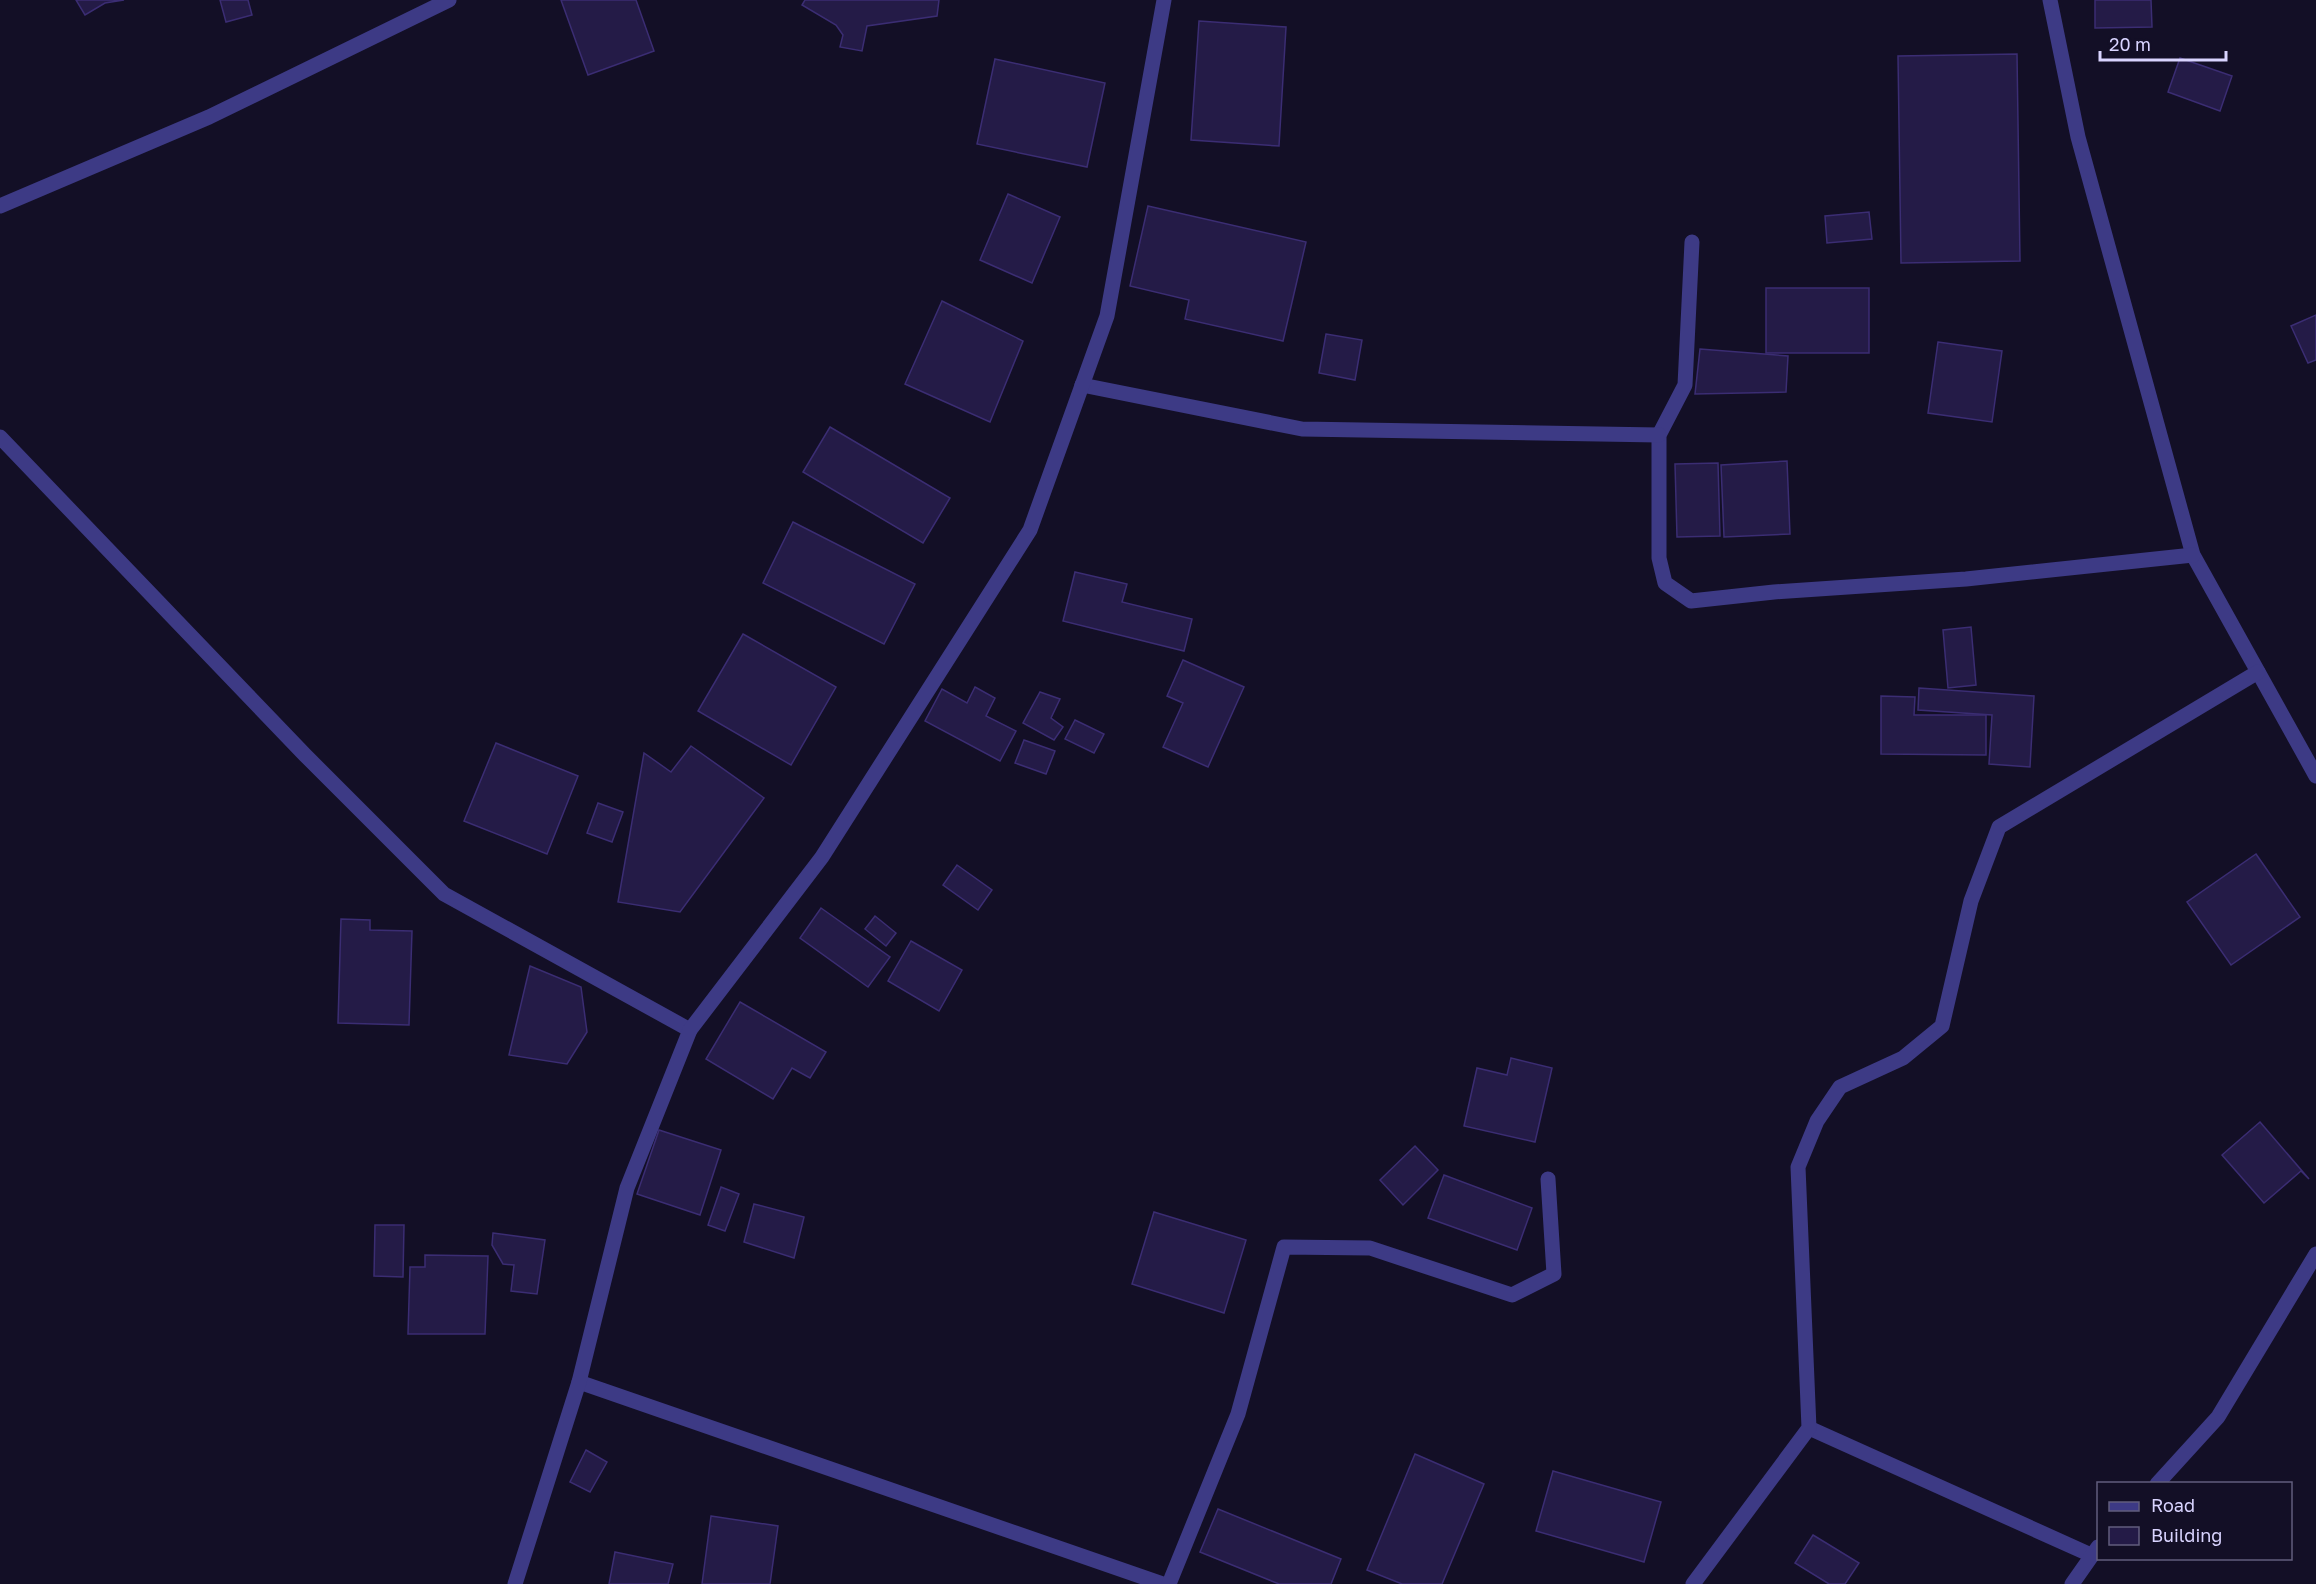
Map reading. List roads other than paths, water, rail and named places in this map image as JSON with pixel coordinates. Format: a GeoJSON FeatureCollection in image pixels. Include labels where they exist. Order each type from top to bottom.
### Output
{"type":"FeatureCollection","features":[{"type":"Feature","properties":{"kind":"street"},"geometry":{"type":"LineString","coordinates":[[0,206],[209,117],[449,0]]}},
{"type":"Feature","properties":{"kind":"street"},"geometry":{"type":"LineString","coordinates":[[514,1584],[579,1382],[627,1188],[690,1030],[822,857],[1030,530],[1107,316],[1164,0]]}},
{"type":"Feature","properties":{"kind":"street"},"geometry":{"type":"LineString","coordinates":[[2050,0],[2078,137],[2193,555],[2316,776]]}},
{"type":"Feature","properties":{"kind":"street"},"geometry":{"type":"LineString","coordinates":[[1692,242],[1685,385],[1659,435],[1659,558],[1665,583],[1691,601],[1774,592],[1966,579],[2193,555]]}},
{"type":"Feature","properties":{"kind":"street"},"geometry":{"type":"LineString","coordinates":[[1082,385],[1302,429],[1659,435]]}},
{"type":"Feature","properties":{"kind":"street"},"geometry":{"type":"LineString","coordinates":[[0,436],[305,755],[444,894],[690,1030]]}},
{"type":"Feature","properties":{"kind":"street"},"geometry":{"type":"LineString","coordinates":[[1693,1584],[1809,1428],[1797,1167],[1817,1121],[1840,1087],[1903,1058],[1942,1026],[1971,901],[1999,827],[2258,672]]}},
{"type":"Feature","properties":{"kind":"street"},"geometry":{"type":"LineString","coordinates":[[1169,1584],[1238,1414],[1284,1247],[1371,1248],[1512,1295],[1554,1274],[1548,1179]]}},
{"type":"Feature","properties":{"kind":"street"},"geometry":{"type":"LineString","coordinates":[[2159,1482],[2218,1417],[2316,1254]]}},
{"type":"Feature","properties":{"kind":"street"},"geometry":{"type":"LineString","coordinates":[[579,1382],[1163,1584]]}},
{"type":"Feature","properties":{"kind":"street"},"geometry":{"type":"LineString","coordinates":[[1809,1428],[2095,1551],[2072,1584]]}}]}
